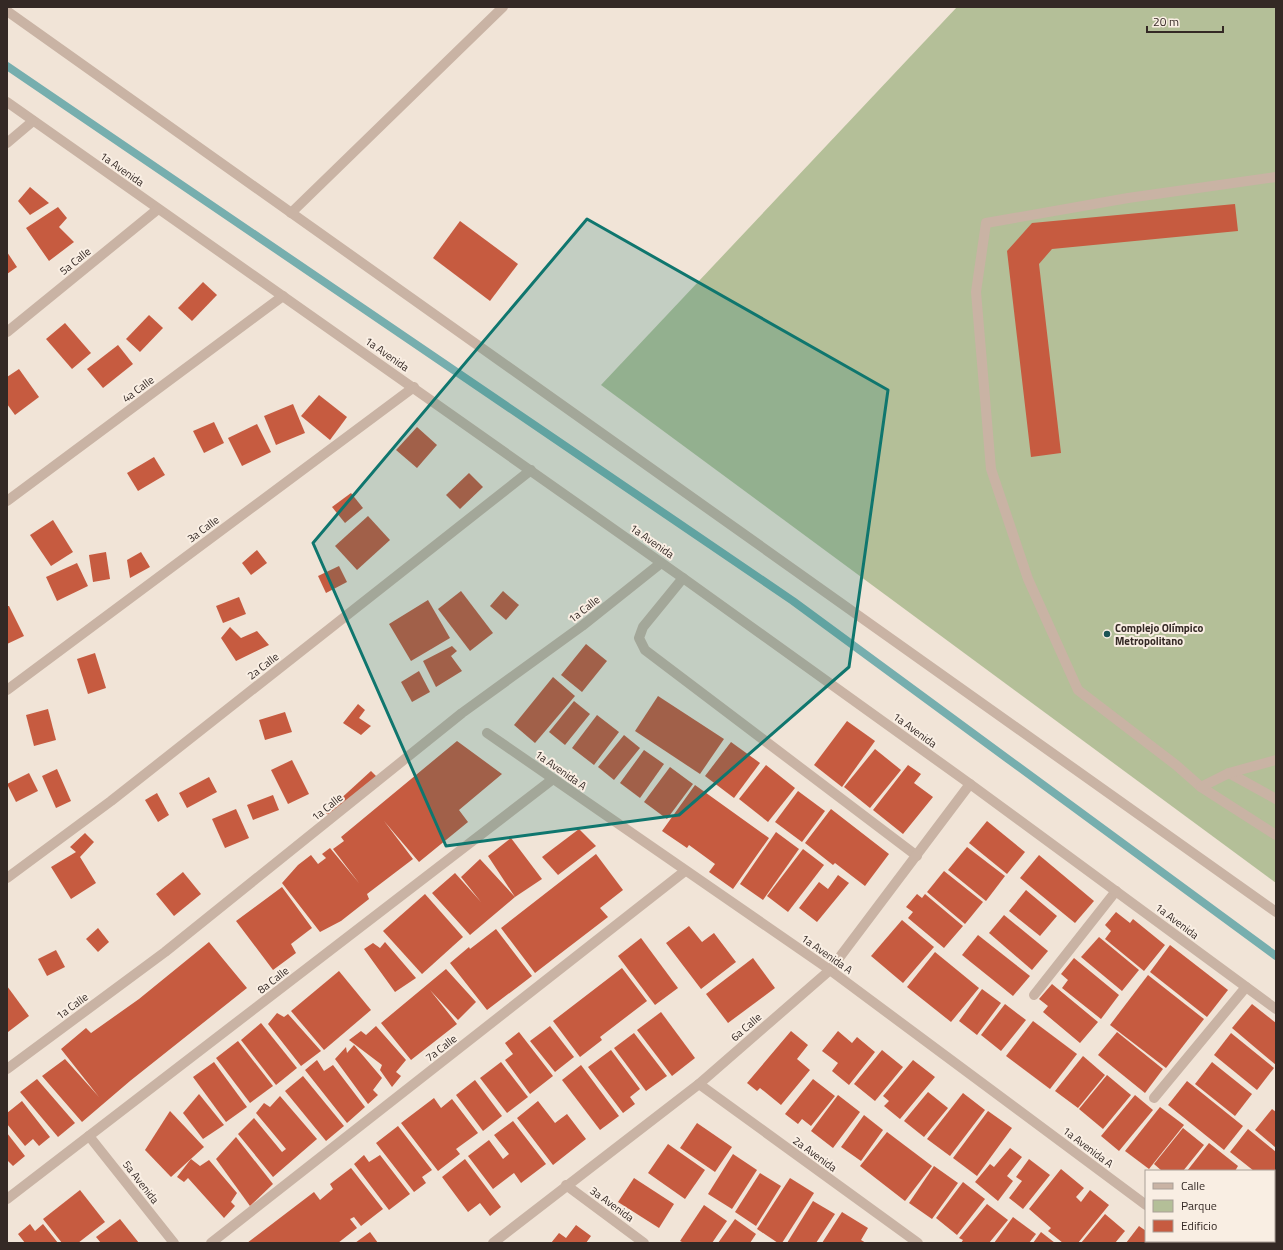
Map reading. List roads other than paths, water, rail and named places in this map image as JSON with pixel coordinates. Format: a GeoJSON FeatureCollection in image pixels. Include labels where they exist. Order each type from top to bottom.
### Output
{"type":"FeatureCollection","features":[{"type":"Feature","properties":{"kind":"street"},"geometry":{"type":"LineString","coordinates":[[292,213],[503,7]]}},
{"type":"Feature","properties":{"kind":"street"},"geometry":{"type":"LineString","coordinates":[[7,11],[1276,912]]}},
{"type":"Feature","properties":{"kind":"street","name":"1a Avenida"},"geometry":{"type":"LineString","coordinates":[[7,102],[414,387],[683,578],[970,784],[1276,1009]]}},
{"type":"Feature","properties":{"kind":"street"},"geometry":{"type":"LineString","coordinates":[[7,143],[33,121]]}},
{"type":"Feature","properties":{"kind":"street"},"geometry":{"type":"LineString","coordinates":[[1276,176],[1128,198],[986,222],[976,292],[991,469],[1028,579],[1078,690],[1176,765],[1201,787],[1276,835]]}},
{"type":"Feature","properties":{"kind":"street","name":"5a Calle"},"geometry":{"type":"LineString","coordinates":[[7,332],[158,209]]}},
{"type":"Feature","properties":{"kind":"street","name":"4a Calle"},"geometry":{"type":"LineString","coordinates":[[7,501],[283,296]]}},
{"type":"Feature","properties":{"kind":"street","name":"3a Calle"},"geometry":{"type":"LineString","coordinates":[[7,690],[414,387]]}},
{"type":"Feature","properties":{"kind":"street","name":"2a Calle"},"geometry":{"type":"LineString","coordinates":[[7,878],[111,801],[531,470]]}},
{"type":"Feature","properties":{"kind":"street","name":"1a Calle"},"geometry":{"type":"LineString","coordinates":[[7,1069],[165,952],[462,714],[582,626],[661,563]]}},
{"type":"Feature","properties":{"kind":"street"},"geometry":{"type":"LineString","coordinates":[[683,578],[643,627],[639,638],[645,650],[917,856]]}},
{"type":"Feature","properties":{"kind":"street","name":"1a Avenida A"},"geometry":{"type":"LineString","coordinates":[[487,733],[830,970],[1145,1204]]}},
{"type":"Feature","properties":{"kind":"street"},"geometry":{"type":"LineString","coordinates":[[1201,787],[1229,773],[1276,760]]}},
{"type":"Feature","properties":{"kind":"street"},"geometry":{"type":"LineString","coordinates":[[1229,773],[1276,799]]}},
{"type":"Feature","properties":{"kind":"street","name":"8a Calle"},"geometry":{"type":"LineString","coordinates":[[7,1199],[553,779]]}},
{"type":"Feature","properties":{"kind":"street","name":"6a Calle"},"geometry":{"type":"LineString","coordinates":[[493,1243],[566,1185],[699,1084],[830,970],[970,784]]}},
{"type":"Feature","properties":{"kind":"street","name":"7a Calle"},"geometry":{"type":"LineString","coordinates":[[211,1243],[685,871]]}},
{"type":"Feature","properties":{"kind":"street"},"geometry":{"type":"LineString","coordinates":[[1034,995],[1116,891]]}},
{"type":"Feature","properties":{"kind":"street"},"geometry":{"type":"LineString","coordinates":[[1154,1098],[1246,987]]}},
{"type":"Feature","properties":{"kind":"street","name":"2a Avenida"},"geometry":{"type":"LineString","coordinates":[[699,1084],[918,1243]]}},
{"type":"Feature","properties":{"kind":"street","name":"5a Avenida"},"geometry":{"type":"LineString","coordinates":[[89,1136],[174,1243]]}},
{"type":"Feature","properties":{"kind":"street","name":"3a Avenida"},"geometry":{"type":"LineString","coordinates":[[566,1185],[644,1243]]}},
{"type":"Feature","properties":{"kind":"waterway"},"geometry":{"type":"LineString","coordinates":[[7,66],[793,601],[1276,956]]}},
{"type":"Feature","properties":{"kind":"place","name":"Complejo Olímpico Metropolitano"},"geometry":{"type":"Point","coordinates":[1107,634]}}]}
